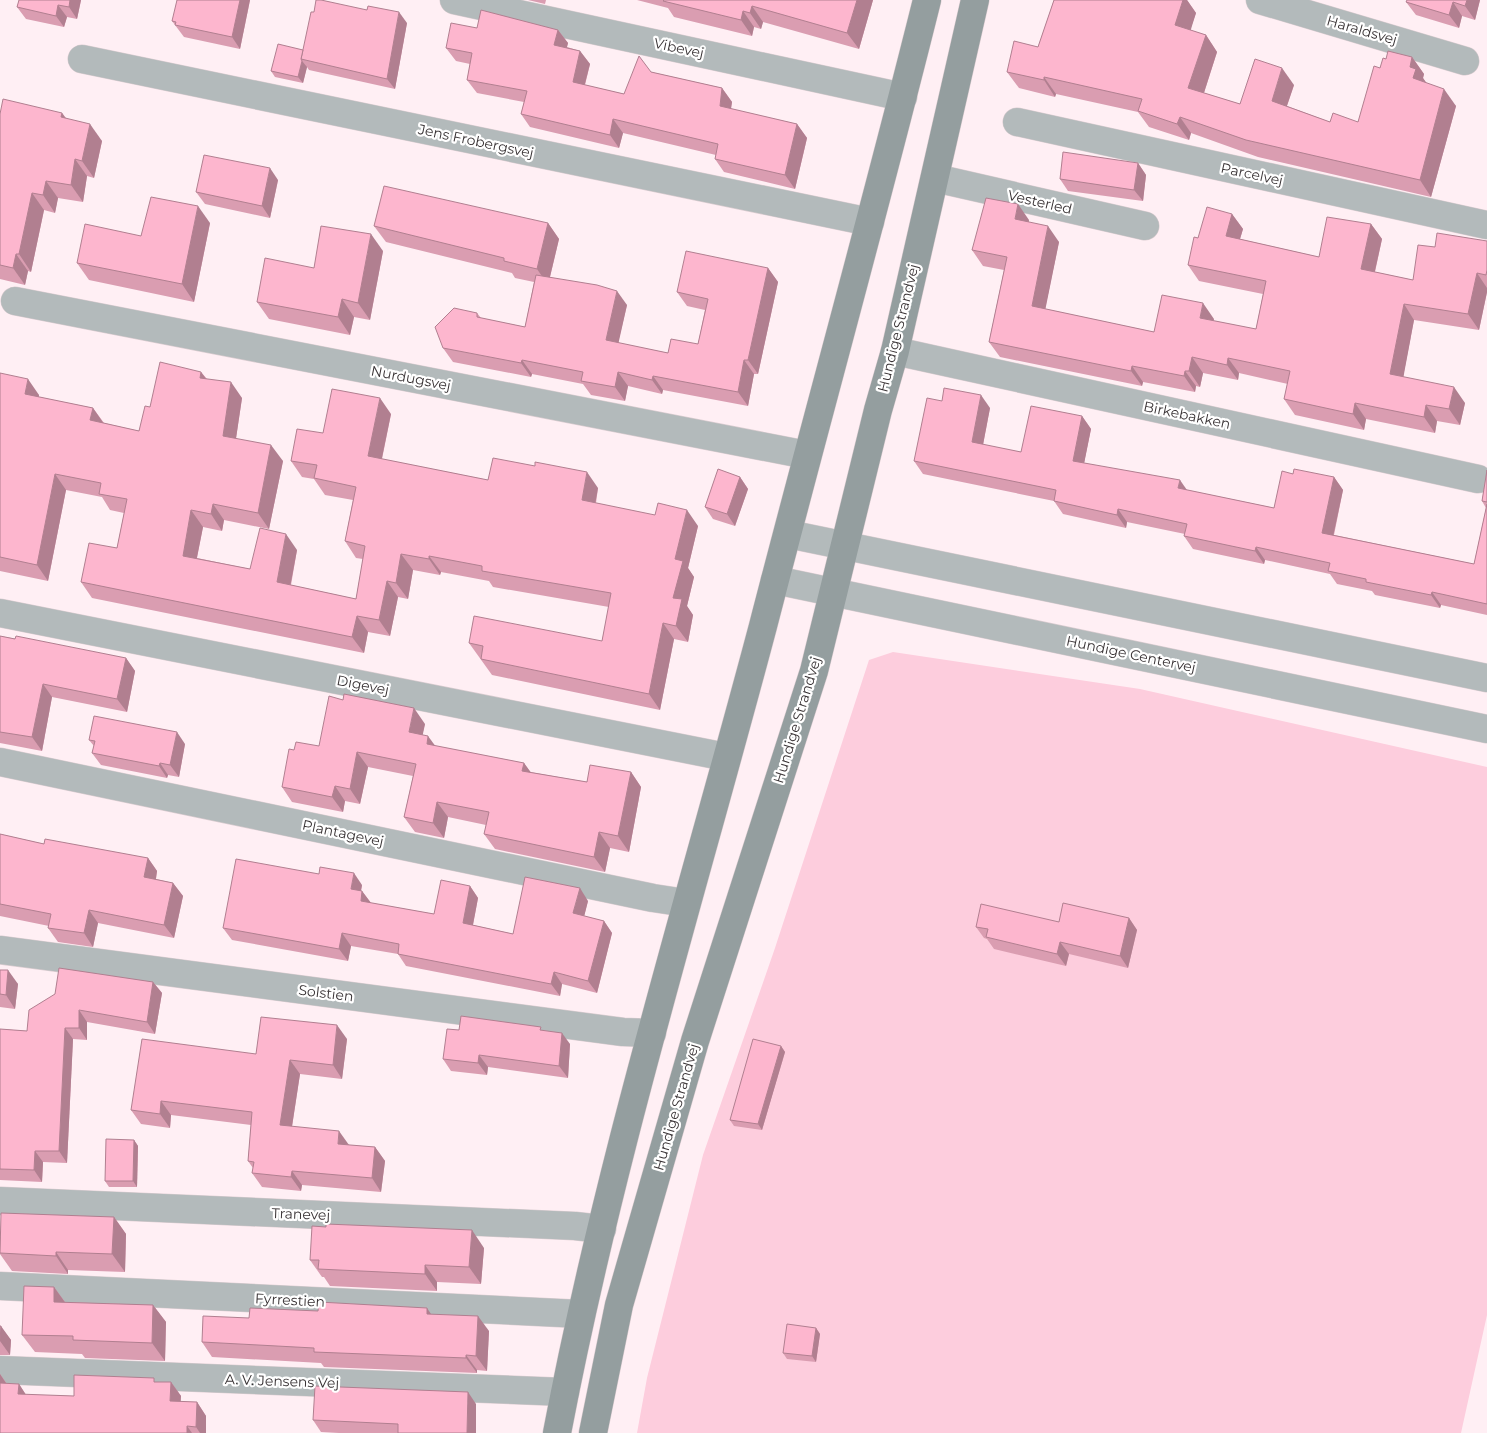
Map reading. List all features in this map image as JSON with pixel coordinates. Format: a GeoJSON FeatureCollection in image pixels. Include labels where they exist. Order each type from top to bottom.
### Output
{"type":"FeatureCollection","features":[{"type":"Feature","properties":{"kind":"main road"},"geometry":{"type":"LineString","coordinates":[[557,1433],[581,1314],[652,1034],[686,903],[788,534],[807,455],[903,97],[927,0]]}},
{"type":"Feature","properties":{"kind":"main road","name":"Hundige Strandvej"},"geometry":{"type":"LineString","coordinates":[[593,1433],[618,1305],[695,1041],[814,671],[895,351],[975,0]]}},
{"type":"Feature","properties":{"kind":"street","name":"Vibevej"},"geometry":{"type":"LineString","coordinates":[[454,0],[903,97]]}},
{"type":"Feature","properties":{"kind":"street","name":"Haraldsvej"},"geometry":{"type":"LineString","coordinates":[[1260,0],[1465,60]]}},
{"type":"Feature","properties":{"kind":"street","name":"Jens Frobergsvej"},"geometry":{"type":"LineString","coordinates":[[82,59],[870,222]]}},
{"type":"Feature","properties":{"kind":"street","name":"Parcelvej"},"geometry":{"type":"LineString","coordinates":[[1017,122],[1487,225]]}},
{"type":"Feature","properties":{"kind":"street","name":"Vesterled"},"geometry":{"type":"LineString","coordinates":[[935,178],[1145,226]]}},
{"type":"Feature","properties":{"kind":"street","name":"Nurdugsvej"},"geometry":{"type":"LineString","coordinates":[[15,301],[807,455]]}},
{"type":"Feature","properties":{"kind":"street","name":"Birkebakken"},"geometry":{"type":"LineString","coordinates":[[895,351],[1478,478]]}},
{"type":"Feature","properties":{"kind":"street"},"geometry":{"type":"LineString","coordinates":[[788,534],[1487,678]]}},
{"type":"Feature","properties":{"kind":"street","name":"Hundige Centervej"},"geometry":{"type":"LineString","coordinates":[[775,580],[1487,728]]}},
{"type":"Feature","properties":{"kind":"street","name":"Digevej"},"geometry":{"type":"LineString","coordinates":[[0,613],[726,757]]}},
{"type":"Feature","properties":{"kind":"street","name":"Plantagevej"},"geometry":{"type":"LineString","coordinates":[[0,762],[644,896],[686,903]]}},
{"type":"Feature","properties":{"kind":"street","name":"Solstien"},"geometry":{"type":"LineString","coordinates":[[0,950],[623,1032],[652,1034]]}},
{"type":"Feature","properties":{"kind":"street","name":"Tranevej"},"geometry":{"type":"LineString","coordinates":[[0,1201],[575,1226],[602,1229]]}},
{"type":"Feature","properties":{"kind":"street","name":"Fyrrestien"},"geometry":{"type":"LineString","coordinates":[[0,1286],[581,1314]]}},
{"type":"Feature","properties":{"kind":"street","name":"A. V. Jensens Vej"},"geometry":{"type":"LineString","coordinates":[[0,1370],[565,1392]]}},
{"type":"Feature","properties":{"kind":"shaded area"},"geometry":{"type":"Polygon","coordinates":[[[893,652],[1140,689],[1487,767],[1487,1315],[1461,1433],[637,1433],[647,1378],[703,1155],[775,948],[869,660],[893,652]]]}},
{"type":"Feature","properties":{"kind":"building"},"geometry":{"type":"Polygon","coordinates":[[[19,0],[70,0],[69,7],[58,5],[56,16],[17,7],[19,0]]]}},
{"type":"Feature","properties":{"kind":"building"},"geometry":{"type":"Polygon","coordinates":[[[177,0],[240,0],[232,37],[175,25],[176,22],[172,21],[177,0]]]}},
{"type":"Feature","properties":{"kind":"building"},"geometry":{"type":"Polygon","coordinates":[[[316,0],[367,10],[368,6],[399,12],[387,79],[301,59],[311,12],[314,12],[316,0]]]}},
{"type":"Feature","properties":{"kind":"building"},"geometry":{"type":"Polygon","coordinates":[[[664,0],[857,0],[847,33],[752,6],[750,13],[743,11],[741,20],[664,0]]]}},
{"type":"Feature","properties":{"kind":"building"},"geometry":{"type":"Polygon","coordinates":[[[1054,0],[1183,0],[1175,25],[1206,35],[1188,88],[1240,104],[1255,59],[1282,68],[1272,101],[1330,122],[1333,113],[1358,122],[1374,66],[1380,68],[1383,58],[1386,59],[1388,51],[1412,57],[1410,67],[1416,69],[1413,78],[1444,89],[1420,180],[1246,140],[1180,117],[1177,124],[1138,111],[1142,99],[1044,77],[1044,80],[1007,72],[1014,41],[1038,47],[1054,0]]]}},
{"type":"Feature","properties":{"kind":"building"},"geometry":{"type":"Polygon","coordinates":[[[1407,0],[1467,0],[1465,6],[1453,2],[1449,15],[1406,2],[1407,0]]]}},
{"type":"Feature","properties":{"kind":"building"},"geometry":{"type":"Polygon","coordinates":[[[481,10],[558,30],[554,45],[580,51],[573,82],[624,94],[639,56],[651,72],[722,88],[720,106],[797,124],[785,175],[715,159],[718,144],[613,119],[610,135],[521,114],[527,91],[467,80],[472,53],[446,48],[451,23],[477,28],[481,10]]]}},
{"type":"Feature","properties":{"kind":"building"},"geometry":{"type":"Polygon","coordinates":[[[278,44],[303,50],[298,77],[271,71],[278,44]]]}},
{"type":"Feature","properties":{"kind":"building"},"geometry":{"type":"Polygon","coordinates":[[[3,99],[62,113],[61,117],[90,124],[82,161],[75,159],[71,185],[46,181],[43,195],[32,193],[19,254],[16,254],[13,268],[0,265],[0,114],[3,99]]]}},
{"type":"Feature","properties":{"kind":"building"},"geometry":{"type":"Polygon","coordinates":[[[1063,152],[1138,163],[1134,190],[1060,179],[1063,152]]]}},
{"type":"Feature","properties":{"kind":"building"},"geometry":{"type":"Polygon","coordinates":[[[204,155],[270,168],[262,206],[196,192],[204,155]]]}},
{"type":"Feature","properties":{"kind":"building"},"geometry":{"type":"Polygon","coordinates":[[[384,186],[548,223],[537,269],[504,261],[504,258],[374,226],[384,186]]]}},
{"type":"Feature","properties":{"kind":"building"},"geometry":{"type":"Polygon","coordinates":[[[151,197],[198,206],[182,284],[77,263],[85,224],[141,236],[151,197]]]}},
{"type":"Feature","properties":{"kind":"building"},"geometry":{"type":"Polygon","coordinates":[[[986,198],[1018,204],[1015,219],[1048,226],[1032,306],[1154,332],[1162,295],[1203,303],[1200,318],[1256,329],[1266,281],[1188,265],[1194,237],[1198,238],[1207,207],[1232,214],[1226,236],[1319,257],[1327,217],[1371,224],[1361,269],[1413,280],[1418,245],[1435,247],[1437,233],[1487,241],[1486,275],[1477,273],[1468,314],[1404,304],[1390,374],[1454,387],[1449,409],[1426,405],[1424,417],[1355,403],[1353,414],[1284,399],[1290,371],[1228,358],[1227,365],[1192,357],[1189,371],[1185,371],[1184,376],[1132,366],[1131,371],[989,342],[1007,257],[972,250],[986,198]]]}},
{"type":"Feature","properties":{"kind":"building"},"geometry":{"type":"Polygon","coordinates":[[[321,226],[371,234],[358,303],[342,299],[338,317],[257,302],[265,258],[314,268],[321,226]]]}},
{"type":"Feature","properties":{"kind":"building"},"geometry":{"type":"Polygon","coordinates":[[[686,251],[768,268],[748,360],[744,360],[738,392],[653,376],[652,380],[618,372],[615,387],[581,381],[583,372],[522,360],[521,363],[443,348],[435,327],[454,308],[477,313],[477,317],[525,327],[536,275],[597,285],[617,291],[606,340],[668,353],[671,339],[698,344],[708,299],[677,292],[686,251]]]}},
{"type":"Feature","properties":{"kind":"building"},"geometry":{"type":"Polygon","coordinates":[[[160,362],[201,372],[200,378],[231,382],[223,436],[271,445],[258,513],[213,504],[211,514],[191,510],[183,556],[250,569],[260,528],[286,534],[277,582],[356,599],[365,546],[345,541],[356,487],[314,478],[317,465],[291,461],[297,429],[323,433],[332,389],[380,398],[368,456],[488,480],[493,458],[535,466],[535,462],[587,472],[582,500],[655,515],[658,503],[687,510],[675,559],[683,561],[673,598],[682,599],[676,626],[663,623],[649,694],[481,659],[483,646],[469,643],[474,616],[602,641],[611,593],[482,571],[482,566],[429,556],[429,559],[401,554],[396,583],[387,581],[379,620],[357,616],[352,637],[81,582],[89,543],[117,548],[127,499],[99,494],[101,483],[55,474],[37,565],[0,557],[0,373],[28,379],[25,394],[93,408],[90,420],[139,431],[145,406],[150,407],[160,362]]]}},
{"type":"Feature","properties":{"kind":"building"},"geometry":{"type":"Polygon","coordinates":[[[944,388],[981,395],[972,442],[1021,452],[1031,406],[1082,416],[1073,461],[1180,480],[1178,488],[1274,508],[1282,471],[1293,474],[1294,469],[1334,477],[1322,533],[1474,564],[1487,504],[1487,604],[1432,592],[1431,595],[1366,582],[1366,579],[1328,571],[1330,563],[1256,547],[1255,551],[1184,536],[1187,524],[1118,509],[1117,515],[1054,501],[1056,490],[914,461],[927,398],[942,401],[944,388]]]}},
{"type":"Feature","properties":{"kind":"building"},"geometry":{"type":"Polygon","coordinates":[[[718,469],[740,477],[727,514],[705,507],[718,469]]]}},
{"type":"Feature","properties":{"kind":"building"},"geometry":{"type":"Polygon","coordinates":[[[1487,470],[1487,502],[1482,501],[1487,470]]]}},
{"type":"Feature","properties":{"kind":"building"},"geometry":{"type":"Polygon","coordinates":[[[0,636],[15,639],[16,636],[126,658],[117,699],[43,684],[32,737],[0,732],[0,636]]]}},
{"type":"Feature","properties":{"kind":"building"},"geometry":{"type":"Polygon","coordinates":[[[344,694],[414,708],[409,732],[428,736],[427,744],[524,763],[522,771],[587,782],[590,765],[631,772],[618,836],[599,832],[594,857],[484,834],[489,812],[437,802],[433,823],[404,817],[416,764],[357,752],[350,789],[335,786],[332,797],[282,787],[289,749],[294,750],[296,742],[319,746],[329,696],[343,700],[344,694]]]}},
{"type":"Feature","properties":{"kind":"building"},"geometry":{"type":"Polygon","coordinates":[[[94,716],[177,732],[170,765],[160,763],[159,766],[92,753],[95,741],[89,740],[94,716]]]}},
{"type":"Feature","properties":{"kind":"building"},"geometry":{"type":"Polygon","coordinates":[[[0,834],[44,844],[45,839],[148,858],[144,877],[173,883],[164,925],[89,910],[84,933],[48,928],[51,914],[0,904],[0,834]]]}},
{"type":"Feature","properties":{"kind":"building"},"geometry":{"type":"Polygon","coordinates":[[[236,859],[319,874],[320,867],[354,873],[351,889],[362,891],[361,901],[434,914],[441,880],[470,886],[463,923],[513,934],[525,877],[580,888],[573,913],[604,921],[588,981],[554,972],[551,984],[398,954],[399,944],[342,933],[339,949],[223,928],[236,859]]]}},
{"type":"Feature","properties":{"kind":"building"},"geometry":{"type":"Polygon","coordinates":[[[1063,903],[1129,918],[1120,956],[1060,942],[1057,954],[986,937],[988,929],[976,927],[981,904],[1059,922],[1063,903]]]}},
{"type":"Feature","properties":{"kind":"building"},"geometry":{"type":"Polygon","coordinates":[[[59,968],[153,982],[147,1022],[79,1010],[79,1028],[65,1028],[59,1151],[35,1151],[34,1170],[0,1169],[0,1029],[27,1031],[29,1010],[55,994],[59,968]]]}},
{"type":"Feature","properties":{"kind":"building"},"geometry":{"type":"Polygon","coordinates":[[[0,970],[8,970],[6,995],[0,994],[0,970]]]}},
{"type":"Feature","properties":{"kind":"building"},"geometry":{"type":"Polygon","coordinates":[[[461,1016],[541,1027],[540,1030],[562,1033],[559,1066],[479,1055],[478,1063],[443,1059],[447,1029],[459,1030],[461,1016]]]}},
{"type":"Feature","properties":{"kind":"building"},"geometry":{"type":"Polygon","coordinates":[[[261,1017],[337,1025],[333,1065],[290,1060],[280,1125],[339,1131],[338,1144],[375,1147],[372,1178],[292,1171],[291,1177],[252,1173],[254,1162],[248,1161],[252,1112],[161,1101],[160,1114],[131,1110],[142,1039],[256,1054],[261,1017]]]}},
{"type":"Feature","properties":{"kind":"building"},"geometry":{"type":"Polygon","coordinates":[[[753,1039],[781,1046],[758,1124],[730,1120],[753,1039]]]}},
{"type":"Feature","properties":{"kind":"building"},"geometry":{"type":"Polygon","coordinates":[[[106,1139],[134,1140],[133,1181],[105,1181],[106,1139]]]}},
{"type":"Feature","properties":{"kind":"building"},"geometry":{"type":"Polygon","coordinates":[[[1,1213],[114,1217],[112,1254],[56,1252],[56,1256],[0,1253],[1,1213]]]}},
{"type":"Feature","properties":{"kind":"building"},"geometry":{"type":"Polygon","coordinates":[[[326,1224],[472,1230],[469,1267],[425,1265],[425,1274],[318,1269],[319,1260],[310,1260],[312,1226],[326,1227],[326,1224]]]}},
{"type":"Feature","properties":{"kind":"building"},"geometry":{"type":"Polygon","coordinates":[[[24,1286],[54,1287],[54,1302],[153,1305],[152,1343],[73,1340],[73,1336],[22,1335],[24,1286]]]}},
{"type":"Feature","properties":{"kind":"building"},"geometry":{"type":"Polygon","coordinates":[[[319,1302],[427,1308],[427,1314],[478,1316],[476,1356],[466,1355],[466,1358],[314,1352],[314,1348],[202,1342],[203,1316],[249,1318],[250,1308],[318,1311],[319,1302]]]}},
{"type":"Feature","properties":{"kind":"building"},"geometry":{"type":"Polygon","coordinates":[[[787,1324],[816,1328],[812,1356],[783,1353],[787,1324]]]}},
{"type":"Feature","properties":{"kind":"building"},"geometry":{"type":"Polygon","coordinates":[[[74,1375],[154,1378],[154,1382],[171,1382],[170,1401],[197,1402],[196,1427],[187,1426],[187,1433],[0,1433],[0,1383],[19,1384],[18,1394],[74,1396],[74,1375]]]}},
{"type":"Feature","properties":{"kind":"building"},"geometry":{"type":"Polygon","coordinates":[[[315,1386],[468,1392],[467,1433],[398,1433],[398,1424],[313,1420],[315,1386]]]}}]}
